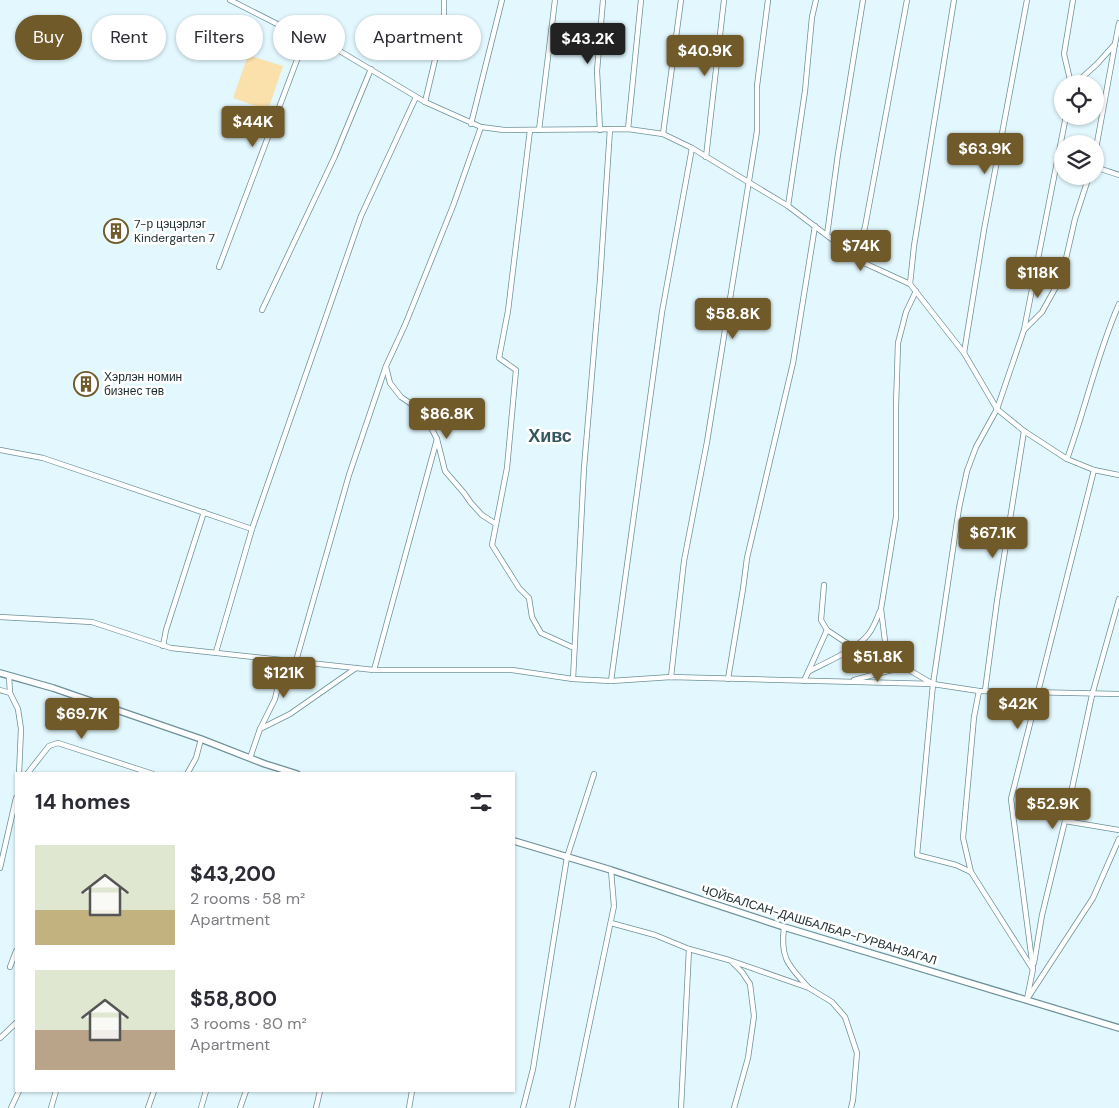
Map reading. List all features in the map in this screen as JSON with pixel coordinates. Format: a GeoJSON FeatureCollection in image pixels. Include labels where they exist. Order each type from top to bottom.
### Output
{"type":"FeatureCollection","features":[{"type":"Feature","properties":{"kind":"street"},"geometry":{"type":"LineString","coordinates":[[230,0],[273,20]]}},
{"type":"Feature","properties":{"kind":"street"},"geometry":{"type":"LineString","coordinates":[[425,102],[444,22],[444,0]]}},
{"type":"Feature","properties":{"kind":"street"},"geometry":{"type":"LineString","coordinates":[[471,124],[502,0]]}},
{"type":"Feature","properties":{"kind":"street"},"geometry":{"type":"LineString","coordinates":[[538,130],[555,0]]}},
{"type":"Feature","properties":{"kind":"street"},"geometry":{"type":"LineString","coordinates":[[600,130],[597,71],[603,0]]}},
{"type":"Feature","properties":{"kind":"street"},"geometry":{"type":"LineString","coordinates":[[628,129],[641,0]]}},
{"type":"Feature","properties":{"kind":"street"},"geometry":{"type":"LineString","coordinates":[[663,134],[681,0]]}},
{"type":"Feature","properties":{"kind":"street"},"geometry":{"type":"LineString","coordinates":[[706,157],[724,0]]}},
{"type":"Feature","properties":{"kind":"street"},"geometry":{"type":"LineString","coordinates":[[670,677],[684,561],[707,442],[757,131],[756,86],[768,0]]}},
{"type":"Feature","properties":{"kind":"street"},"geometry":{"type":"LineString","coordinates":[[788,206],[805,91],[812,17],[816,0]]}},
{"type":"Feature","properties":{"kind":"street"},"geometry":{"type":"LineString","coordinates":[[827,235],[863,0]]}},
{"type":"Feature","properties":{"kind":"street"},"geometry":{"type":"LineString","coordinates":[[855,257],[865,227],[907,0]]}},
{"type":"Feature","properties":{"kind":"street"},"geometry":{"type":"LineString","coordinates":[[910,284],[914,246],[954,0]]}},
{"type":"Feature","properties":{"kind":"street"},"geometry":{"type":"LineString","coordinates":[[964,353],[984,230],[1027,0]]}},
{"type":"Feature","properties":{"kind":"street"},"geometry":{"type":"LineString","coordinates":[[1069,75],[1064,54],[1073,0]]}},
{"type":"Feature","properties":{"kind":"street"},"geometry":{"type":"LineString","coordinates":[[1098,135],[1119,22]]}},
{"type":"Feature","properties":{"kind":"street"},"geometry":{"type":"LineString","coordinates":[[1085,75],[1115,44]]}},
{"type":"Feature","properties":{"kind":"street"},"geometry":{"type":"LineString","coordinates":[[345,54],[425,102],[481,127],[504,130],[628,129],[663,134],[692,148],[788,206],[862,262],[910,284],[964,353],[997,409],[1024,431],[1068,459],[1094,470],[1119,475]]}},
{"type":"Feature","properties":{"kind":"street"},"geometry":{"type":"LineString","coordinates":[[218,267],[297,60]]}},
{"type":"Feature","properties":{"kind":"street"},"geometry":{"type":"LineString","coordinates":[[262,310],[335,156],[371,69]]}},
{"type":"Feature","properties":{"kind":"street"},"geometry":{"type":"LineString","coordinates":[[216,652],[252,529],[361,216],[416,97]]}},
{"type":"Feature","properties":{"kind":"street"},"geometry":{"type":"LineString","coordinates":[[971,872],[956,865],[917,855],[933,684],[967,471],[976,447],[997,409],[1024,330],[1064,125]]}},
{"type":"Feature","properties":{"kind":"street"},"geometry":{"type":"LineString","coordinates":[[296,661],[350,475],[386,366],[405,325],[453,206],[481,127]]}},
{"type":"Feature","properties":{"kind":"street"},"geometry":{"type":"LineString","coordinates":[[530,130],[508,311],[499,358],[516,370],[507,468],[492,545],[519,588],[529,598],[532,617],[541,633],[574,648]]}},
{"type":"Feature","properties":{"kind":"street"},"geometry":{"type":"LineString","coordinates":[[573,680],[584,468],[600,280],[610,130]]}},
{"type":"Feature","properties":{"kind":"street"},"geometry":{"type":"LineString","coordinates":[[611,681],[662,312],[692,148]]}},
{"type":"Feature","properties":{"kind":"street"},"geometry":{"type":"LineString","coordinates":[[1104,170],[1119,176]]}},
{"type":"Feature","properties":{"kind":"street"},"geometry":{"type":"LineString","coordinates":[[1024,330],[1042,312],[1062,276],[1075,220],[1086,185]]}},
{"type":"Feature","properties":{"kind":"street"},"geometry":{"type":"LineString","coordinates":[[728,679],[744,590],[747,558],[793,363],[815,226]]}},
{"type":"Feature","properties":{"kind":"street"},"geometry":{"type":"LineString","coordinates":[[886,657],[881,609],[896,517],[898,343],[906,312],[916,291]]}},
{"type":"Feature","properties":{"kind":"street"},"geometry":{"type":"LineString","coordinates":[[1068,459],[1081,421],[1099,354],[1119,304]]}},
{"type":"Feature","properties":{"kind":"street"},"geometry":{"type":"LineString","coordinates":[[386,366],[390,383],[401,397],[423,412],[437,440],[445,471],[476,509],[496,524]]}},
{"type":"Feature","properties":{"kind":"street"},"geometry":{"type":"LineString","coordinates":[[985,691],[1024,431]]}},
{"type":"Feature","properties":{"kind":"street"},"geometry":{"type":"LineString","coordinates":[[374,670],[437,440]]}},
{"type":"Feature","properties":{"kind":"street"},"geometry":{"type":"LineString","coordinates":[[0,450],[43,458],[252,529]]}},
{"type":"Feature","properties":{"kind":"street"},"geometry":{"type":"LineString","coordinates":[[1033,969],[1011,799],[1094,470]]}},
{"type":"Feature","properties":{"kind":"street"},"geometry":{"type":"LineString","coordinates":[[163,646],[166,630],[204,512]]}},
{"type":"Feature","properties":{"kind":"street"},"geometry":{"type":"LineString","coordinates":[[824,585],[821,620],[827,630],[868,653],[886,657],[933,684]]}},
{"type":"Feature","properties":{"kind":"street"},"geometry":{"type":"LineString","coordinates":[[1027,999],[1042,915],[1065,821],[1092,694],[1119,599]]}},
{"type":"Feature","properties":{"kind":"street"},"geometry":{"type":"LineString","coordinates":[[808,672],[855,646],[870,633],[881,609]]}},
{"type":"Feature","properties":{"kind":"street"},"geometry":{"type":"LineString","coordinates":[[0,616],[92,622],[163,646],[374,670],[512,670],[573,680],[611,681],[670,677],[933,684],[979,691],[1119,694]]}},
{"type":"Feature","properties":{"kind":"street"},"geometry":{"type":"LineString","coordinates":[[804,681],[827,630]]}},
{"type":"Feature","properties":{"kind":"street"},"geometry":{"type":"LineString","coordinates":[[250,758],[260,729],[274,699],[284,660]]}},
{"type":"Feature","properties":{"kind":"street"},"geometry":{"type":"LineString","coordinates":[[848,682],[904,667]]}},
{"type":"Feature","properties":{"kind":"street"},"geometry":{"type":"LineString","coordinates":[[260,729],[290,714],[356,668]]}},
{"type":"Feature","properties":{"kind":"street"},"geometry":{"type":"LineString","coordinates":[[0,673],[53,688],[291,772]]}},
{"type":"Feature","properties":{"kind":"street"},"geometry":{"type":"LineString","coordinates":[[9,676],[10,693],[18,709],[21,729],[19,772]]}},
{"type":"Feature","properties":{"kind":"street"},"geometry":{"type":"LineString","coordinates":[[0,690],[10,693]]}},
{"type":"Feature","properties":{"kind":"street"},"geometry":{"type":"LineString","coordinates":[[979,691],[974,717],[963,838],[971,872],[1033,969]]}},
{"type":"Feature","properties":{"kind":"street"},"geometry":{"type":"LineString","coordinates":[[188,771],[196,758],[201,739]]}},
{"type":"Feature","properties":{"kind":"street"},"geometry":{"type":"LineString","coordinates":[[29,772],[49,746],[58,743],[147,772]]}},
{"type":"Feature","properties":{"kind":"street"},"geometry":{"type":"LineString","coordinates":[[523,1108],[533,1069],[567,857],[594,774]]}},
{"type":"Feature","properties":{"kind":"street"},"geometry":{"type":"LineString","coordinates":[[0,868],[14,818]]}},
{"type":"Feature","properties":{"kind":"street"},"geometry":{"type":"LineString","coordinates":[[1065,821],[1119,830]]}},
{"type":"Feature","properties":{"kind":"street"},"geometry":{"type":"LineString","coordinates":[[1027,999],[1093,898],[1119,839]]}},
{"type":"Feature","properties":{"kind":"street","name":"ЧОЙБАЛСАН-ДАШБАЛБАР-ГУРВАНЗАГАЛ"},"geometry":{"type":"LineString","coordinates":[[515,841],[611,870],[784,927],[1119,1028]]}},
{"type":"Feature","properties":{"kind":"street"},"geometry":{"type":"LineString","coordinates":[[572,1108],[614,906],[611,870]]}},
{"type":"Feature","properties":{"kind":"street"},"geometry":{"type":"LineString","coordinates":[[611,923],[655,935],[689,949],[729,960],[809,988],[832,1002],[845,1017],[857,1053],[851,1108]]}},
{"type":"Feature","properties":{"kind":"street"},"geometry":{"type":"LineString","coordinates":[[784,927],[782,944],[788,964],[809,988]]}},
{"type":"Feature","properties":{"kind":"street"},"geometry":{"type":"LineString","coordinates":[[681,1108],[689,949]]}},
{"type":"Feature","properties":{"kind":"street"},"geometry":{"type":"LineString","coordinates":[[10,967],[15,954]]}},
{"type":"Feature","properties":{"kind":"street"},"geometry":{"type":"LineString","coordinates":[[729,960],[742,972],[750,984],[754,1016],[748,1058],[734,1108]]}},
{"type":"Feature","properties":{"kind":"street"},"geometry":{"type":"LineString","coordinates":[[0,1038],[15,1023]]}},
{"type":"Feature","properties":{"kind":"street"},"geometry":{"type":"LineString","coordinates":[[10,1029],[15,1032]]}},
{"type":"Feature","properties":{"kind":"street"},"geometry":{"type":"LineString","coordinates":[[11,1108],[19,1092]]}},
{"type":"Feature","properties":{"kind":"street"},"geometry":{"type":"LineString","coordinates":[[51,1108],[56,1092]]}},
{"type":"Feature","properties":{"kind":"street"},"geometry":{"type":"LineString","coordinates":[[148,1108],[154,1092]]}},
{"type":"Feature","properties":{"kind":"street"},"geometry":{"type":"LineString","coordinates":[[201,1108],[206,1092]]}},
{"type":"Feature","properties":{"kind":"street"},"geometry":{"type":"LineString","coordinates":[[240,1108],[246,1092]]}},
{"type":"Feature","properties":{"kind":"street"},"geometry":{"type":"LineString","coordinates":[[316,1108],[320,1092]]}},
{"type":"Feature","properties":{"kind":"street"},"geometry":{"type":"LineString","coordinates":[[409,1108],[412,1092]]}},
{"type":"Feature","properties":{"kind":"shaded area"},"geometry":{"type":"Polygon","coordinates":[[[246,60],[263,60],[283,66],[268,110],[233,98],[246,60]]]}},
{"type":"Feature","properties":{"kind":"place","name":"7-р цэцэрлэг Kindergarten 7"},"geometry":{"type":"Point","coordinates":[116,231]}},
{"type":"Feature","properties":{"kind":"place","name":"Хэрлэн номин бизнес төв"},"geometry":{"type":"Point","coordinates":[86,384]}},
{"type":"Feature","properties":{"kind":"district","name":"Хивс"},"geometry":{"type":"Point","coordinates":[550,436]}}]}
